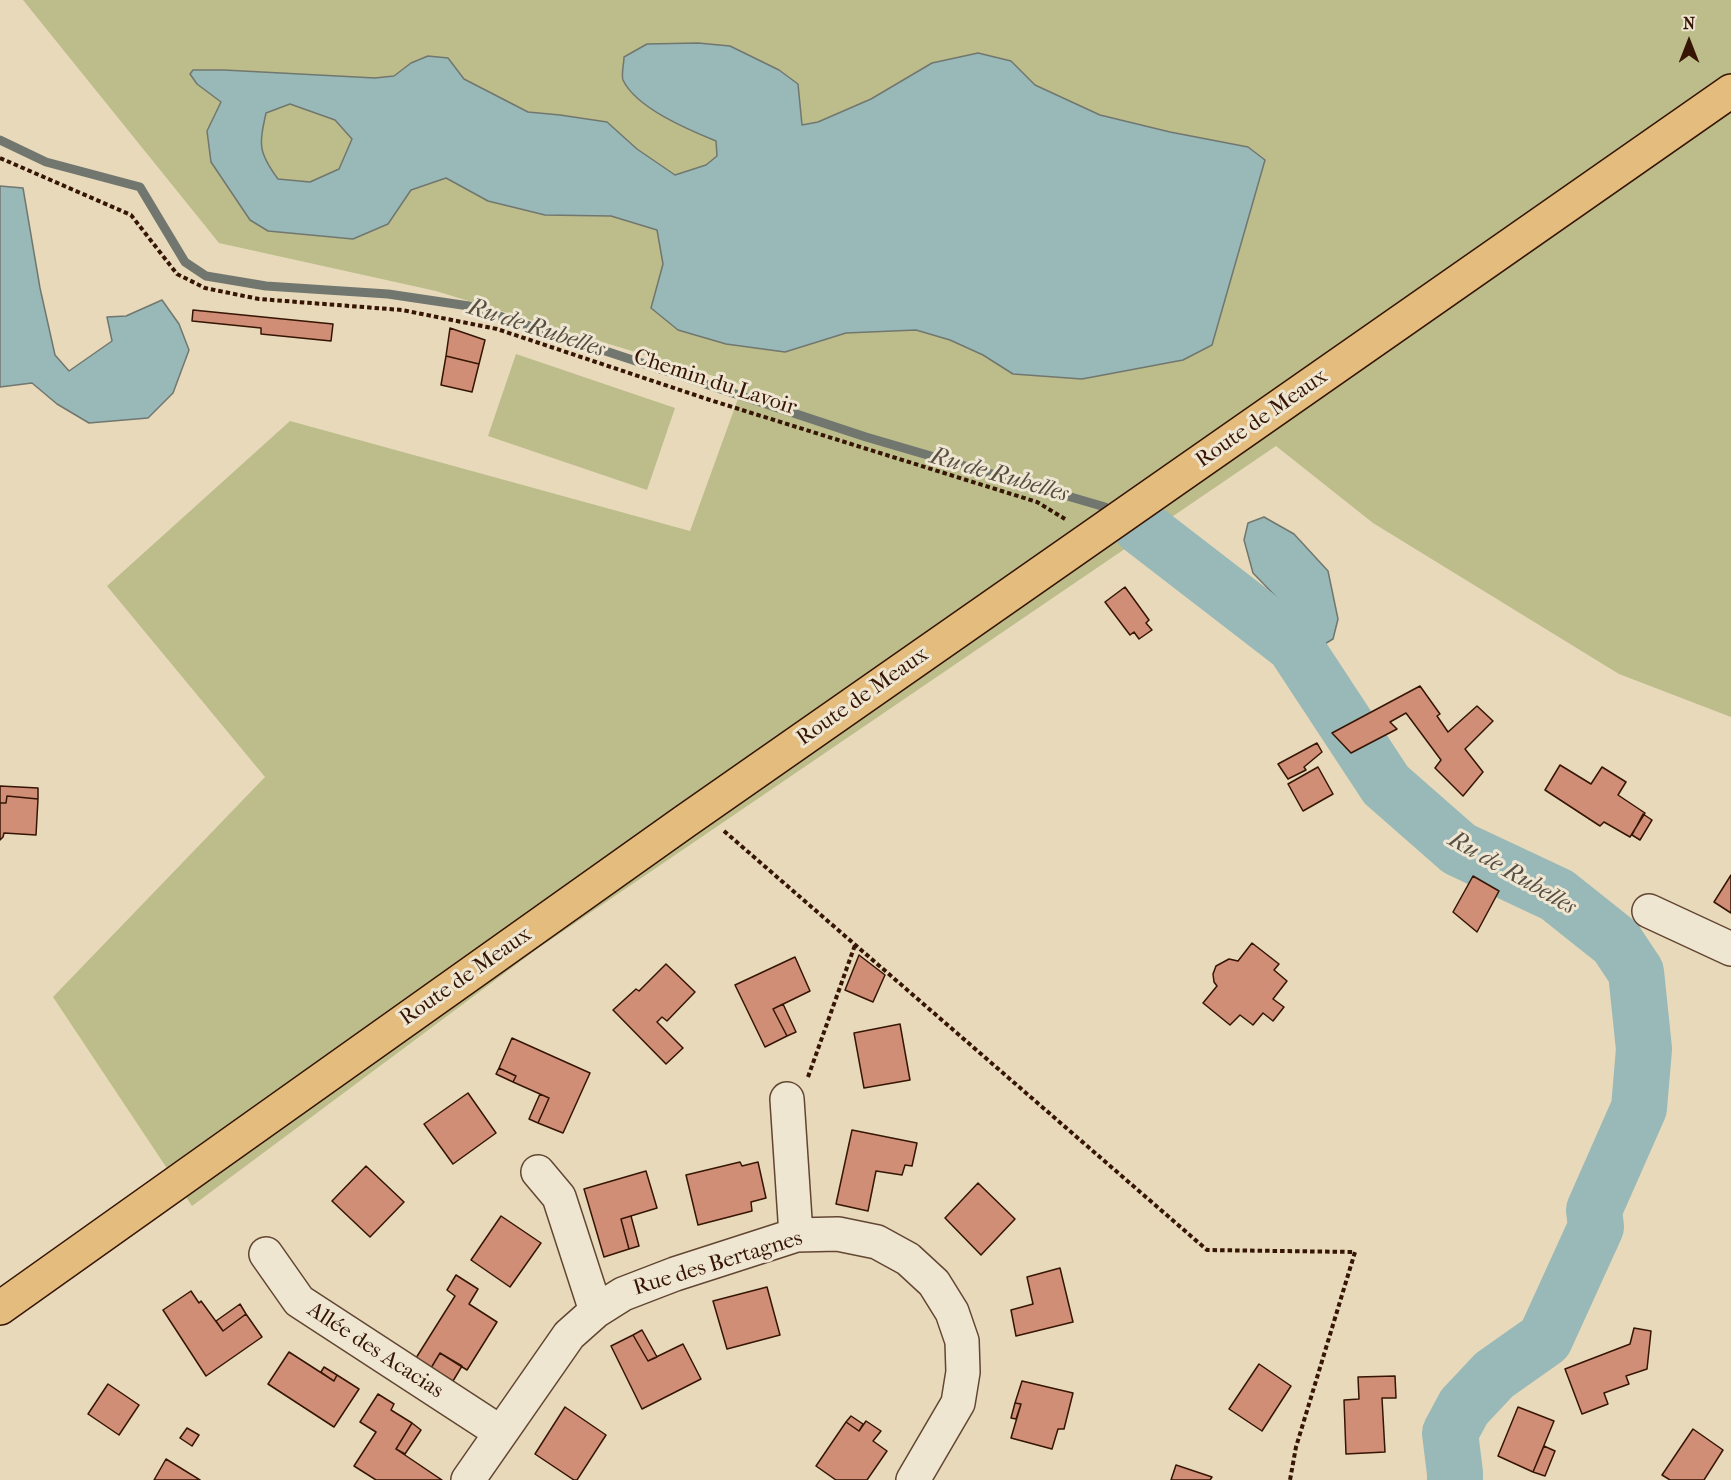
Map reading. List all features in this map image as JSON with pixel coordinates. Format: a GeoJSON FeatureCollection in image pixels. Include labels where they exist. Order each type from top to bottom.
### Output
{"type":"FeatureCollection","features":[{"type":"Feature","properties":{"kind":"main road","name":"Route de Meaux"},"geometry":{"type":"LineString","coordinates":[[0,1308],[701,810],[1731,92]]}},
{"type":"Feature","properties":{"kind":"street"},"geometry":{"type":"LineString","coordinates":[[1649,911],[1731,949]]}},
{"type":"Feature","properties":{"kind":"street"},"geometry":{"type":"LineString","coordinates":[[787,1099],[796,1235]]}},
{"type":"Feature","properties":{"kind":"street"},"geometry":{"type":"LineString","coordinates":[[538,1172],[559,1197],[596,1311]]}},
{"type":"Feature","properties":{"kind":"street","name":"Rue des Bertagnes"},"geometry":{"type":"LineString","coordinates":[[468,1480],[569,1335],[596,1311],[623,1294],[675,1274],[796,1235],[838,1234],[878,1242],[908,1258],[934,1283],[952,1312],[962,1341],[963,1372],[958,1403],[913,1480]]}},
{"type":"Feature","properties":{"kind":"street","name":"Allée des Acacias"},"geometry":{"type":"LineString","coordinates":[[266,1254],[299,1301],[500,1432]]}},
{"type":"Feature","properties":{"kind":"path","name":"Chemin du Lavoir"},"geometry":{"type":"LineString","coordinates":[[0,158],[131,214],[177,274],[205,288],[259,299],[402,310],[497,329],[710,400],[1037,502],[1094,536]]}},
{"type":"Feature","properties":{"kind":"path"},"geometry":{"type":"LineString","coordinates":[[701,810],[1207,1250],[1355,1252],[1296,1447],[1290,1480]]}},
{"type":"Feature","properties":{"kind":"path"},"geometry":{"type":"LineString","coordinates":[[787,1099],[808,1078],[855,945]]}},
{"type":"Feature","properties":{"kind":"green space"},"geometry":{"type":"Polygon","coordinates":[[[23,0],[1731,0],[1731,717],[1619,674],[1373,523],[1276,446],[537,949],[192,1206],[53,997],[265,777],[107,586],[290,421],[690,531],[743,385],[436,291],[219,243],[23,0]]]}},
{"type":"Feature","properties":{"kind":"green space"},"geometry":{"type":"Polygon","coordinates":[[[516,354],[675,408],[647,490],[488,436],[516,354]]]}},
{"type":"Feature","properties":{"kind":"water"},"geometry":{"type":"Polygon","coordinates":[[[698,43],[730,46],[779,70],[798,84],[802,125],[818,122],[871,99],[932,63],[978,53],[1011,61],[1035,85],[1100,115],[1170,132],[1248,147],[1265,160],[1212,345],[1183,360],[1082,379],[1013,374],[983,355],[950,340],[916,330],[846,333],[785,352],[726,344],[678,330],[651,308],[663,264],[657,230],[611,216],[545,215],[488,201],[446,178],[411,190],[388,224],[353,239],[268,231],[250,220],[211,162],[207,131],[221,102],[197,84],[190,74],[193,70],[224,70],[375,78],[394,76],[411,63],[428,56],[448,58],[464,79],[528,112],[607,122],[637,149],[675,175],[706,165],[717,156],[716,141],[651,109],[639,100],[623,80],[624,57],[647,44],[698,43]],[[290,104],[266,113],[262,148],[267,162],[278,179],[310,182],[339,169],[352,139],[335,120],[290,104]]]}},
{"type":"Feature","properties":{"kind":"water"},"geometry":{"type":"Polygon","coordinates":[[[0,186],[23,188],[40,288],[55,355],[69,371],[112,341],[107,317],[126,316],[162,300],[179,324],[189,350],[173,393],[148,418],[89,423],[57,404],[32,383],[0,387],[0,186]]]}},
{"type":"Feature","properties":{"kind":"water"},"geometry":{"type":"Polygon","coordinates":[[[1264,517],[1294,534],[1328,571],[1338,619],[1333,639],[1323,645],[1253,573],[1244,540],[1248,523],[1264,517]]]}},
{"type":"Feature","properties":{"kind":"building"},"geometry":{"type":"Polygon","coordinates":[[[193,310],[333,324],[331,341],[261,334],[261,328],[192,321],[193,310]]]}},
{"type":"Feature","properties":{"kind":"building"},"geometry":{"type":"Polygon","coordinates":[[[450,328],[485,340],[479,364],[446,356],[450,328]]]}},
{"type":"Feature","properties":{"kind":"building"},"geometry":{"type":"Polygon","coordinates":[[[446,356],[479,364],[472,392],[441,385],[446,356]]]}},
{"type":"Feature","properties":{"kind":"building"},"geometry":{"type":"Polygon","coordinates":[[[1125,587],[1149,620],[1146,623],[1152,630],[1139,639],[1134,632],[1130,635],[1105,602],[1125,587]]]}},
{"type":"Feature","properties":{"kind":"building"},"geometry":{"type":"Polygon","coordinates":[[[1420,686],[1440,714],[1437,716],[1448,732],[1477,706],[1493,721],[1465,749],[1483,772],[1463,796],[1435,768],[1441,760],[1406,713],[1390,722],[1397,729],[1351,753],[1332,733],[1420,686]]]}},
{"type":"Feature","properties":{"kind":"building"},"geometry":{"type":"Polygon","coordinates":[[[1317,743],[1322,752],[1304,767],[1306,770],[1288,779],[1278,764],[1317,743]]]}},
{"type":"Feature","properties":{"kind":"building"},"geometry":{"type":"Polygon","coordinates":[[[1560,765],[1591,784],[1602,767],[1626,782],[1618,795],[1645,813],[1630,837],[1604,822],[1600,826],[1545,790],[1560,765]]]}},
{"type":"Feature","properties":{"kind":"building"},"geometry":{"type":"Polygon","coordinates":[[[1318,767],[1333,794],[1303,811],[1288,784],[1318,767]]]}},
{"type":"Feature","properties":{"kind":"building"},"geometry":{"type":"Polygon","coordinates":[[[0,786],[38,788],[38,799],[7,796],[6,803],[0,803],[0,786]]]}},
{"type":"Feature","properties":{"kind":"building"},"geometry":{"type":"Polygon","coordinates":[[[7,796],[38,799],[36,835],[4,833],[0,840],[0,803],[6,803],[7,796]]]}},
{"type":"Feature","properties":{"kind":"building"},"geometry":{"type":"Polygon","coordinates":[[[1643,814],[1652,820],[1640,840],[1632,835],[1643,814]]]}},
{"type":"Feature","properties":{"kind":"building"},"geometry":{"type":"Polygon","coordinates":[[[1731,875],[1731,913],[1714,902],[1731,875]]]}},
{"type":"Feature","properties":{"kind":"building"},"geometry":{"type":"Polygon","coordinates":[[[1473,876],[1499,891],[1477,932],[1453,912],[1473,876]]]}},
{"type":"Feature","properties":{"kind":"building"},"geometry":{"type":"Polygon","coordinates":[[[1252,943],[1279,964],[1274,970],[1287,981],[1273,999],[1284,1007],[1273,1021],[1263,1013],[1253,1025],[1240,1015],[1230,1025],[1203,1003],[1217,986],[1213,974],[1216,966],[1229,959],[1238,961],[1252,943]]]}},
{"type":"Feature","properties":{"kind":"building"},"geometry":{"type":"Polygon","coordinates":[[[859,955],[885,975],[873,1002],[845,990],[859,955]]]}},
{"type":"Feature","properties":{"kind":"building"},"geometry":{"type":"Polygon","coordinates":[[[795,957],[810,991],[773,1009],[787,1036],[765,1047],[735,985],[795,957]]]}},
{"type":"Feature","properties":{"kind":"building"},"geometry":{"type":"Polygon","coordinates":[[[666,964],[695,992],[667,1021],[662,1017],[657,1022],[683,1048],[666,1064],[613,1010],[636,989],[639,991],[666,964]]]}},
{"type":"Feature","properties":{"kind":"building"},"geometry":{"type":"Polygon","coordinates":[[[783,1004],[796,1032],[787,1036],[773,1009],[783,1004]]]}},
{"type":"Feature","properties":{"kind":"building"},"geometry":{"type":"Polygon","coordinates":[[[900,1024],[910,1080],[864,1088],[854,1033],[900,1024]]]}},
{"type":"Feature","properties":{"kind":"building"},"geometry":{"type":"Polygon","coordinates":[[[512,1038],[590,1073],[563,1133],[538,1123],[549,1098],[513,1082],[516,1076],[499,1068],[512,1038]]]}},
{"type":"Feature","properties":{"kind":"building"},"geometry":{"type":"Polygon","coordinates":[[[499,1068],[516,1076],[513,1082],[496,1074],[499,1068]]]}},
{"type":"Feature","properties":{"kind":"building"},"geometry":{"type":"Polygon","coordinates":[[[468,1093],[496,1133],[453,1164],[424,1124],[468,1093]]]}},
{"type":"Feature","properties":{"kind":"building"},"geometry":{"type":"Polygon","coordinates":[[[540,1094],[549,1098],[538,1123],[529,1119],[540,1094]]]}},
{"type":"Feature","properties":{"kind":"building"},"geometry":{"type":"Polygon","coordinates":[[[852,1130],[917,1143],[912,1166],[905,1165],[902,1175],[876,1171],[868,1211],[836,1204],[852,1130]]]}},
{"type":"Feature","properties":{"kind":"building"},"geometry":{"type":"Polygon","coordinates":[[[740,1162],[742,1166],[758,1162],[766,1198],[751,1202],[752,1211],[698,1225],[686,1175],[740,1162]]]}},
{"type":"Feature","properties":{"kind":"building"},"geometry":{"type":"Polygon","coordinates":[[[366,1166],[404,1202],[370,1237],[332,1201],[366,1166]]]}},
{"type":"Feature","properties":{"kind":"building"},"geometry":{"type":"Polygon","coordinates":[[[646,1171],[657,1208],[621,1219],[629,1249],[604,1257],[584,1189],[646,1171]]]}},
{"type":"Feature","properties":{"kind":"building"},"geometry":{"type":"Polygon","coordinates":[[[978,1183],[1015,1219],[981,1255],[945,1218],[978,1183]]]}},
{"type":"Feature","properties":{"kind":"building"},"geometry":{"type":"Polygon","coordinates":[[[501,1216],[541,1243],[510,1287],[471,1260],[501,1216]]]}},
{"type":"Feature","properties":{"kind":"building"},"geometry":{"type":"Polygon","coordinates":[[[631,1216],[639,1246],[629,1249],[621,1219],[631,1216]]]}},
{"type":"Feature","properties":{"kind":"building"},"geometry":{"type":"Polygon","coordinates":[[[1060,1268],[1073,1322],[1016,1336],[1011,1310],[1033,1304],[1027,1277],[1060,1268]]]}},
{"type":"Feature","properties":{"kind":"building"},"geometry":{"type":"Polygon","coordinates":[[[456,1275],[478,1289],[469,1304],[497,1322],[467,1370],[440,1353],[431,1368],[416,1358],[455,1296],[447,1290],[456,1275]]]}},
{"type":"Feature","properties":{"kind":"building"},"geometry":{"type":"Polygon","coordinates":[[[767,1287],[780,1335],[727,1349],[713,1301],[767,1287]]]}},
{"type":"Feature","properties":{"kind":"building"},"geometry":{"type":"Polygon","coordinates":[[[191,1291],[223,1331],[246,1314],[262,1337],[206,1376],[163,1310],[191,1291]]]}},
{"type":"Feature","properties":{"kind":"building"},"geometry":{"type":"Polygon","coordinates":[[[240,1304],[246,1314],[223,1331],[216,1321],[240,1304]]]}},
{"type":"Feature","properties":{"kind":"building"},"geometry":{"type":"Polygon","coordinates":[[[1634,1328],[1651,1331],[1647,1369],[1626,1376],[1629,1384],[1604,1393],[1608,1404],[1582,1414],[1565,1369],[1630,1344],[1634,1328]]]}},
{"type":"Feature","properties":{"kind":"building"},"geometry":{"type":"Polygon","coordinates":[[[642,1330],[657,1357],[648,1361],[633,1335],[642,1330]]]}},
{"type":"Feature","properties":{"kind":"building"},"geometry":{"type":"Polygon","coordinates":[[[633,1335],[648,1361],[683,1344],[701,1379],[642,1409],[611,1346],[633,1335]]]}},
{"type":"Feature","properties":{"kind":"building"},"geometry":{"type":"Polygon","coordinates":[[[289,1352],[334,1381],[337,1375],[359,1389],[334,1427],[268,1384],[289,1352]]]}},
{"type":"Feature","properties":{"kind":"building"},"geometry":{"type":"Polygon","coordinates":[[[440,1353],[462,1366],[453,1381],[431,1368],[440,1353]]]}},
{"type":"Feature","properties":{"kind":"building"},"geometry":{"type":"Polygon","coordinates":[[[1259,1364],[1291,1386],[1262,1431],[1229,1409],[1259,1364]]]}},
{"type":"Feature","properties":{"kind":"building"},"geometry":{"type":"Polygon","coordinates":[[[324,1367],[337,1375],[334,1381],[321,1372],[324,1367]]]}},
{"type":"Feature","properties":{"kind":"building"},"geometry":{"type":"Polygon","coordinates":[[[1395,1376],[1396,1398],[1382,1398],[1385,1452],[1346,1454],[1344,1400],[1359,1399],[1358,1377],[1395,1376]]]}},
{"type":"Feature","properties":{"kind":"building"},"geometry":{"type":"Polygon","coordinates":[[[1022,1381],[1073,1393],[1064,1429],[1058,1429],[1052,1449],[1011,1438],[1021,1404],[1015,1403],[1022,1381]]]}},
{"type":"Feature","properties":{"kind":"building"},"geometry":{"type":"Polygon","coordinates":[[[108,1384],[139,1405],[119,1435],[88,1414],[108,1384]]]}},
{"type":"Feature","properties":{"kind":"building"},"geometry":{"type":"Polygon","coordinates":[[[378,1394],[394,1404],[391,1410],[412,1423],[396,1449],[442,1480],[376,1480],[354,1466],[376,1432],[360,1422],[378,1394]]]}},
{"type":"Feature","properties":{"kind":"building"},"geometry":{"type":"Polygon","coordinates":[[[1015,1403],[1021,1404],[1016,1419],[1011,1418],[1015,1403]]]}},
{"type":"Feature","properties":{"kind":"building"},"geometry":{"type":"Polygon","coordinates":[[[565,1407],[606,1435],[577,1480],[535,1454],[565,1407]]]}},
{"type":"Feature","properties":{"kind":"building"},"geometry":{"type":"Polygon","coordinates":[[[1518,1407],[1554,1421],[1533,1472],[1498,1456],[1518,1407]]]}},
{"type":"Feature","properties":{"kind":"building"},"geometry":{"type":"Polygon","coordinates":[[[851,1416],[863,1424],[859,1431],[846,1422],[851,1416]]]}},
{"type":"Feature","properties":{"kind":"building"},"geometry":{"type":"Polygon","coordinates":[[[866,1421],[881,1431],[873,1441],[887,1451],[867,1480],[836,1480],[816,1466],[846,1422],[859,1431],[866,1421]]]}},
{"type":"Feature","properties":{"kind":"building"},"geometry":{"type":"Polygon","coordinates":[[[412,1423],[421,1430],[405,1454],[396,1449],[412,1423]]]}},
{"type":"Feature","properties":{"kind":"building"},"geometry":{"type":"Polygon","coordinates":[[[187,1428],[199,1435],[192,1446],[180,1438],[187,1428]]]}},
{"type":"Feature","properties":{"kind":"building"},"geometry":{"type":"Polygon","coordinates":[[[1693,1429],[1723,1450],[1704,1480],[1670,1480],[1662,1475],[1693,1429]]]}},
{"type":"Feature","properties":{"kind":"building"},"geometry":{"type":"Polygon","coordinates":[[[1544,1446],[1555,1451],[1545,1476],[1533,1472],[1544,1446]]]}},
{"type":"Feature","properties":{"kind":"building"},"geometry":{"type":"Polygon","coordinates":[[[166,1459],[200,1480],[154,1480],[166,1459]]]}},
{"type":"Feature","properties":{"kind":"building"},"geometry":{"type":"Polygon","coordinates":[[[1176,1465],[1212,1477],[1210,1480],[1171,1480],[1176,1465]]]}},
{"type":"Feature","properties":{"kind":"waterway","name":"Ru de Rubelles"},"geometry":{"type":"LineString","coordinates":[[0,140],[46,162],[140,187],[185,262],[206,276],[266,286],[388,294],[469,306],[866,437],[1105,507]]}},
{"type":"Feature","properties":{"kind":"waterway","name":"Ru de Rubelles"},"geometry":{"type":"LineString","coordinates":[[1141,527],[1294,645],[1386,785],[1459,849],[1557,895],[1616,942],[1636,972],[1644,1049],[1639,1108],[1594,1210],[1596,1227],[1545,1339],[1494,1375],[1464,1407],[1450,1433],[1455,1480]]}}]}
